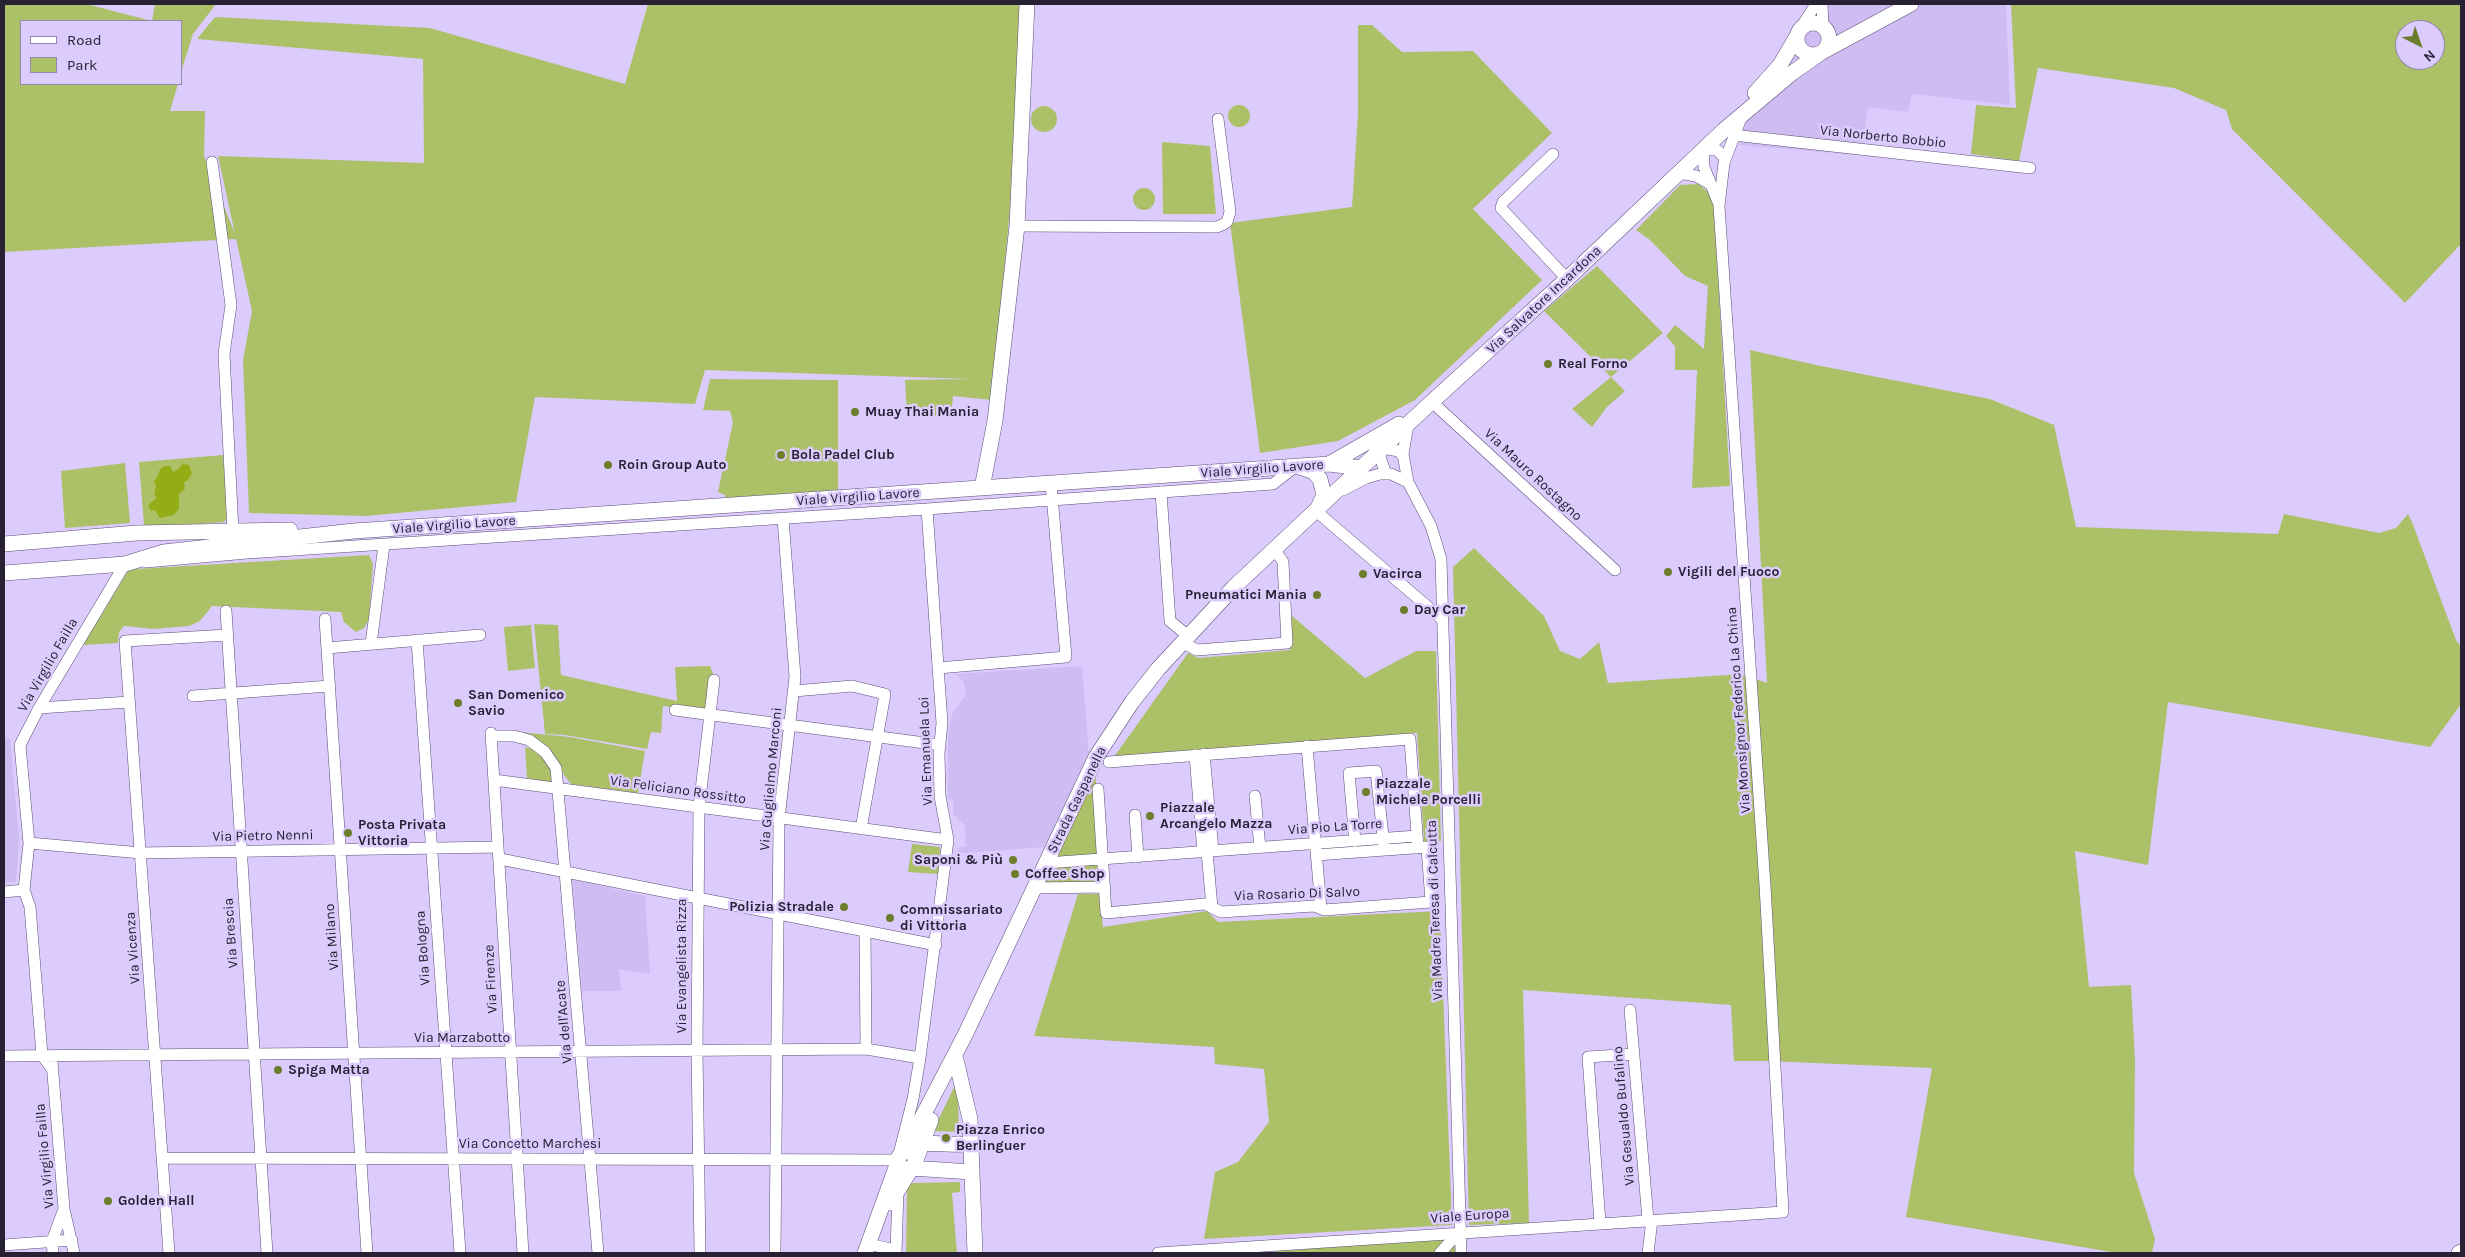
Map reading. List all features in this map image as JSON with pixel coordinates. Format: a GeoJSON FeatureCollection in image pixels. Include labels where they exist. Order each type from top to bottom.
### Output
{"type":"FeatureCollection","features":[{"type":"Feature","properties":{"kind":"street"},"geometry":{"type":"LineString","coordinates":[[982,488],[995,421],[1017,226],[1027,4]]}},
{"type":"Feature","properties":{"kind":"street"},"geometry":{"type":"LineString","coordinates":[[1719,206],[1729,133],[1780,65],[1816,4]]}},
{"type":"Feature","properties":{"kind":"street"},"geometry":{"type":"LineString","coordinates":[[1799,31],[1799,47],[1803,52],[1813,55],[1821,52],[1829,41],[1825,28],[1822,4]]}},
{"type":"Feature","properties":{"kind":"street"},"geometry":{"type":"LineString","coordinates":[[1729,133],[1743,115],[1792,73],[1821,52],[1911,4]]}},
{"type":"Feature","properties":{"kind":"street"},"geometry":{"type":"LineString","coordinates":[[1799,31],[1812,22],[1825,28],[1852,29],[1880,19]]}},
{"type":"Feature","properties":{"kind":"street"},"geometry":{"type":"LineString","coordinates":[[1017,226],[1217,227],[1222,225],[1226,222],[1230,212],[1218,118]]}},
{"type":"Feature","properties":{"kind":"street","name":"Via Salvatore Incardona"},"geometry":{"type":"LineString","coordinates":[[1362,468],[1568,279],[1703,150],[1729,133]]}},
{"type":"Feature","properties":{"kind":"street","name":"Via Norberto Bobbio"},"geometry":{"type":"LineString","coordinates":[[1729,133],[2030,168]]}},
{"type":"Feature","properties":{"kind":"street"},"geometry":{"type":"LineString","coordinates":[[1719,206],[1704,167],[1703,150],[1717,150],[1725,158]]}},
{"type":"Feature","properties":{"kind":"street"},"geometry":{"type":"LineString","coordinates":[[1553,154],[1503,202],[1501,208],[1568,279]]}},
{"type":"Feature","properties":{"kind":"street"},"geometry":{"type":"LineString","coordinates":[[212,162],[232,305],[224,354],[233,531]]}},
{"type":"Feature","properties":{"kind":"street"},"geometry":{"type":"LineString","coordinates":[[1678,174],[1696,176],[1710,184]]}},
{"type":"Feature","properties":{"kind":"street","name":"Via Monsignor Federico La China"},"geometry":{"type":"LineString","coordinates":[[1719,206],[1764,866],[1783,1212]]}},
{"type":"Feature","properties":{"kind":"street"},"geometry":{"type":"LineString","coordinates":[[1329,464],[1428,406]]}},
{"type":"Feature","properties":{"kind":"street","name":"Via Mauro Rostagno"},"geometry":{"type":"LineString","coordinates":[[1428,406],[1615,570]]}},
{"type":"Feature","properties":{"kind":"street","name":"Via Madre Teresa di Calcutta"},"geometry":{"type":"LineString","coordinates":[[1408,424],[1404,458],[1408,482],[1430,526],[1441,559],[1461,1253]]}},
{"type":"Feature","properties":{"kind":"street"},"geometry":{"type":"LineString","coordinates":[[1388,472],[1380,457],[1382,448],[1399,451],[1404,458]]}},
{"type":"Feature","properties":{"kind":"street","name":"Viale Virgilio Lavore"},"geometry":{"type":"LineString","coordinates":[[4,573],[125,564],[164,552],[354,532],[765,512],[982,488],[1296,466],[1329,464],[1362,468]]}},
{"type":"Feature","properties":{"kind":"street"},"geometry":{"type":"LineString","coordinates":[[125,564],[247,553],[384,545],[765,512],[783,518],[1273,484],[1296,466],[1314,472],[1320,479],[1324,495],[1316,511],[1442,619]]}},
{"type":"Feature","properties":{"kind":"street"},"geometry":{"type":"LineString","coordinates":[[1362,468],[1388,472],[1408,482]]}},
{"type":"Feature","properties":{"kind":"street","name":"Strada Gaspanella"},"geometry":{"type":"LineString","coordinates":[[905,1159],[936,1090],[965,1035],[1096,757],[1132,702],[1184,638],[1234,587],[1362,468]]}},
{"type":"Feature","properties":{"kind":"street"},"geometry":{"type":"LineString","coordinates":[[1332,496],[1366,478],[1388,472]]}},
{"type":"Feature","properties":{"kind":"street"},"geometry":{"type":"LineString","coordinates":[[938,668],[1066,657],[1052,484]]}},
{"type":"Feature","properties":{"kind":"street"},"geometry":{"type":"LineString","coordinates":[[1162,492],[1170,621],[1197,650],[1287,643],[1283,562],[1275,550]]}},
{"type":"Feature","properties":{"kind":"street","name":"Via Emanuela Loi"},"geometry":{"type":"LineString","coordinates":[[905,1159],[936,945],[948,840],[940,796],[942,723],[927,509]]}},
{"type":"Feature","properties":{"kind":"street","name":"Via Guglielmo Marconi"},"geometry":{"type":"LineString","coordinates":[[775,1253],[779,819],[795,677],[783,518]]}},
{"type":"Feature","properties":{"kind":"street","name":"Viale Virgilio Lavore"},"geometry":{"type":"LineString","coordinates":[[4,544],[137,533],[233,531],[354,532]]}},
{"type":"Feature","properties":{"kind":"street"},"geometry":{"type":"LineString","coordinates":[[371,644],[384,545]]}},
{"type":"Feature","properties":{"kind":"street","name":"Via Virgilio Failla"},"geometry":{"type":"LineString","coordinates":[[74,1253],[64,1208],[52,1069],[47,1055],[30,907],[24,890],[29,843],[20,746],[39,708],[125,564]]}},
{"type":"Feature","properties":{"kind":"street","name":"Via Brescia"},"geometry":{"type":"LineString","coordinates":[[226,611],[267,1253]]}},
{"type":"Feature","properties":{"kind":"street","name":"Via Milano"},"geometry":{"type":"LineString","coordinates":[[325,619],[367,1253]]}},
{"type":"Feature","properties":{"kind":"street","name":"Via Vicenza"},"geometry":{"type":"LineString","coordinates":[[169,1253],[125,641],[227,635]]}},
{"type":"Feature","properties":{"kind":"street"},"geometry":{"type":"LineString","coordinates":[[327,648],[480,635]]}},
{"type":"Feature","properties":{"kind":"street","name":"Via Bologna"},"geometry":{"type":"LineString","coordinates":[[417,640],[460,1253]]}},
{"type":"Feature","properties":{"kind":"street","name":"Via Evangelista Rizza"},"geometry":{"type":"LineString","coordinates":[[700,1253],[697,1050],[699,807],[714,680]]}},
{"type":"Feature","properties":{"kind":"street"},"geometry":{"type":"LineString","coordinates":[[193,696],[330,686]]}},
{"type":"Feature","properties":{"kind":"street"},"geometry":{"type":"LineString","coordinates":[[794,691],[852,686],[885,694],[861,829]]}},
{"type":"Feature","properties":{"kind":"street"},"geometry":{"type":"LineString","coordinates":[[39,708],[129,702]]}},
{"type":"Feature","properties":{"kind":"street"},"geometry":{"type":"LineString","coordinates":[[675,710],[940,745]]}},
{"type":"Feature","properties":{"kind":"street","name":"Via Firenze"},"geometry":{"type":"LineString","coordinates":[[491,734],[523,1253]]}},
{"type":"Feature","properties":{"kind":"street","name":"Via dell'Acate"},"geometry":{"type":"LineString","coordinates":[[491,734],[514,736],[529,740],[545,752],[556,768],[598,1253]]}},
{"type":"Feature","properties":{"kind":"street"},"geometry":{"type":"LineString","coordinates":[[1109,762],[1410,738],[1417,842],[1313,848]]}},
{"type":"Feature","properties":{"kind":"street"},"geometry":{"type":"LineString","coordinates":[[1303,747],[1321,908]]}},
{"type":"Feature","properties":{"kind":"street"},"geometry":{"type":"LineString","coordinates":[[1200,755],[1212,906]]}},
{"type":"Feature","properties":{"kind":"street"},"geometry":{"type":"LineString","coordinates":[[1356,841],[1349,773],[1376,771],[1383,845]]}},
{"type":"Feature","properties":{"kind":"street","name":"Via Feliciano Rossitto"},"geometry":{"type":"LineString","coordinates":[[494,780],[948,840]]}},
{"type":"Feature","properties":{"kind":"street"},"geometry":{"type":"LineString","coordinates":[[1034,888],[1105,887],[1098,788]]}},
{"type":"Feature","properties":{"kind":"street"},"geometry":{"type":"LineString","coordinates":[[1255,796],[1260,848]]}},
{"type":"Feature","properties":{"kind":"street"},"geometry":{"type":"LineString","coordinates":[[1135,815],[1138,857]]}},
{"type":"Feature","properties":{"kind":"street","name":"Via Pio La Torre"},"geometry":{"type":"LineString","coordinates":[[1046,863],[1260,848],[1313,848],[1356,841],[1383,845]]}},
{"type":"Feature","properties":{"kind":"street","name":"Via Rosario Di Salvo"},"geometry":{"type":"LineString","coordinates":[[1105,887],[1106,913],[1205,904],[1221,912],[1314,906],[1324,910],[1432,902],[1427,847],[1417,842]]}},
{"type":"Feature","properties":{"kind":"street","name":"Via Pietro Nenni"},"geometry":{"type":"LineString","coordinates":[[29,843],[141,853],[498,847]]}},
{"type":"Feature","properties":{"kind":"street"},"geometry":{"type":"LineString","coordinates":[[500,859],[697,900],[936,945]]}},
{"type":"Feature","properties":{"kind":"street"},"geometry":{"type":"LineString","coordinates":[[4,892],[24,890]]}},
{"type":"Feature","properties":{"kind":"street"},"geometry":{"type":"LineString","coordinates":[[866,932],[866,1049]]}},
{"type":"Feature","properties":{"kind":"street","name":"Via Gesualdo Bufalino"},"geometry":{"type":"LineString","coordinates":[[1630,1010],[1650,1220],[1648,1253]]}},
{"type":"Feature","properties":{"kind":"street","name":"Strada Gaspanella"},"geometry":{"type":"LineString","coordinates":[[905,1159],[921,1143],[965,1035]]}},
{"type":"Feature","properties":{"kind":"street","name":"Via Marzabotto"},"geometry":{"type":"LineString","coordinates":[[4,1056],[254,1052],[510,1053],[866,1049],[920,1058]]}},
{"type":"Feature","properties":{"kind":"street"},"geometry":{"type":"LineString","coordinates":[[1600,1223],[1588,1057],[1634,1054]]}},
{"type":"Feature","properties":{"kind":"street"},"geometry":{"type":"LineString","coordinates":[[956,1060],[970,1118],[975,1253]]}},
{"type":"Feature","properties":{"kind":"street"},"geometry":{"type":"LineString","coordinates":[[916,1081],[936,1090]]}},
{"type":"Feature","properties":{"kind":"street"},"geometry":{"type":"LineString","coordinates":[[921,1143],[971,1144]]}},
{"type":"Feature","properties":{"kind":"street","name":"Via Concetto Marchesi"},"geometry":{"type":"LineString","coordinates":[[162,1158],[905,1159]]}},
{"type":"Feature","properties":{"kind":"street"},"geometry":{"type":"LineString","coordinates":[[905,1159],[972,1172]]}},
{"type":"Feature","properties":{"kind":"street"},"geometry":{"type":"LineString","coordinates":[[866,1248],[896,1252],[898,1188],[905,1159]]}},
{"type":"Feature","properties":{"kind":"street"},"geometry":{"type":"LineString","coordinates":[[866,1248],[905,1159]]}},
{"type":"Feature","properties":{"kind":"street"},"geometry":{"type":"LineString","coordinates":[[866,1248],[898,1188]]}},
{"type":"Feature","properties":{"kind":"street"},"geometry":{"type":"LineString","coordinates":[[52,1247],[64,1208]]}},
{"type":"Feature","properties":{"kind":"street","name":"Viale Europa"},"geometry":{"type":"LineString","coordinates":[[1158,1253],[1783,1212]]}},
{"type":"Feature","properties":{"kind":"street"},"geometry":{"type":"LineString","coordinates":[[1440,1253],[1459,1232]]}},
{"type":"Feature","properties":{"kind":"street"},"geometry":{"type":"LineString","coordinates":[[4,1244],[52,1247],[72,1240]]}},
{"type":"Feature","properties":{"kind":"shaded area"},"geometry":{"type":"Polygon","coordinates":[[[1825,4],[2006,4],[2010,105],[1912,94],[1908,112],[1868,107],[1860,155],[1739,145],[1746,116],[1784,68],[1825,4]]]}},
{"type":"Feature","properties":{"kind":"shaded area"},"geometry":{"type":"Polygon","coordinates":[[[1082,666],[1089,756],[1045,847],[954,854],[960,847],[966,846],[965,825],[953,814],[953,799],[948,799],[948,734],[952,714],[966,695],[964,682],[956,674],[1082,666]]]}},
{"type":"Feature","properties":{"kind":"shaded area"},"geometry":{"type":"Polygon","coordinates":[[[4,739],[10,739],[19,839],[16,882],[4,883],[4,739]]]}},
{"type":"Feature","properties":{"kind":"shaded area"},"geometry":{"type":"Polygon","coordinates":[[[572,879],[645,896],[650,974],[619,969],[621,991],[582,991],[572,879]]]}},
{"type":"Feature","properties":{"kind":"green space"},"geometry":{"type":"Polygon","coordinates":[[[4,4],[86,4],[148,20],[20,20],[20,85],[178,85],[170,111],[205,111],[204,156],[235,234],[218,156],[424,163],[423,59],[197,39],[215,17],[430,28],[625,84],[648,4],[1023,4],[1016,145],[992,400],[953,396],[951,416],[907,415],[905,380],[971,379],[705,370],[695,404],[535,397],[516,502],[366,516],[249,513],[243,360],[252,311],[236,239],[4,252],[4,4]]]}},
{"type":"Feature","properties":{"kind":"green space"},"geometry":{"type":"Polygon","coordinates":[[[155,4],[216,4],[193,34],[182,69],[182,20],[152,20],[155,4]]]}},
{"type":"Feature","properties":{"kind":"green space"},"geometry":{"type":"Polygon","coordinates":[[[2011,4],[2461,4],[2461,244],[2405,303],[2232,129],[2226,110],[2174,88],[2038,68],[2019,161],[1971,154],[1976,105],[2016,108],[2011,4]]]}},
{"type":"Feature","properties":{"kind":"green space"},"geometry":{"type":"Polygon","coordinates":[[[1358,25],[1372,25],[1402,52],[1473,51],[1552,133],[1473,209],[1542,280],[1415,400],[1338,441],[1260,453],[1230,223],[1352,207],[1358,114],[1358,25]]]}},
{"type":"Feature","properties":{"kind":"green space"},"geometry":{"type":"Polygon","coordinates":[[[1239,105],[1247,108],[1250,116],[1247,124],[1239,127],[1231,124],[1228,116],[1231,108],[1239,105]]]}},
{"type":"Feature","properties":{"kind":"green space"},"geometry":{"type":"Polygon","coordinates":[[[1044,106],[1053,110],[1057,119],[1053,128],[1044,132],[1035,128],[1031,119],[1035,110],[1044,106]]]}},
{"type":"Feature","properties":{"kind":"green space"},"geometry":{"type":"Polygon","coordinates":[[[1162,142],[1210,146],[1216,214],[1163,214],[1162,142]]]}},
{"type":"Feature","properties":{"kind":"green space"},"geometry":{"type":"Polygon","coordinates":[[[1698,184],[1708,192],[1714,207],[1730,486],[1692,488],[1697,370],[1675,370],[1675,346],[1666,336],[1675,325],[1704,349],[1708,286],[1685,276],[1650,240],[1636,230],[1680,185],[1698,184]]]}},
{"type":"Feature","properties":{"kind":"green space"},"geometry":{"type":"Polygon","coordinates":[[[1144,188],[1152,191],[1155,199],[1152,207],[1144,210],[1136,207],[1133,199],[1136,191],[1144,188]]]}},
{"type":"Feature","properties":{"kind":"green space"},"geometry":{"type":"Polygon","coordinates":[[[1597,266],[1663,333],[1611,377],[1544,311],[1597,266]]]}},
{"type":"Feature","properties":{"kind":"green space"},"geometry":{"type":"Polygon","coordinates":[[[1750,350],[1990,399],[2054,425],[2076,527],[2278,534],[2284,514],[2379,533],[2396,528],[2408,514],[2412,522],[2456,640],[2461,647],[2461,704],[2430,747],[2168,702],[2148,865],[2075,851],[2089,987],[2131,985],[2135,1061],[2134,1173],[2155,1239],[2152,1253],[2117,1253],[1906,1217],[1932,1068],[1734,1061],[1731,1005],[1523,990],[1529,1223],[1469,1225],[1453,567],[1474,548],[1544,616],[1560,651],[1580,659],[1599,642],[1608,683],[1741,674],[1767,683],[1750,350]]]}},
{"type":"Feature","properties":{"kind":"green space"},"geometry":{"type":"Polygon","coordinates":[[[1611,377],[1625,391],[1607,407],[1592,427],[1572,409],[1611,377]]]}},
{"type":"Feature","properties":{"kind":"green space","name":"Bola Padel Club"},"geometry":{"type":"Polygon","coordinates":[[[710,379],[838,380],[838,490],[725,498],[725,495],[718,492],[733,422],[730,411],[703,410],[710,379]]]}},
{"type":"Feature","properties":{"kind":"green space"},"geometry":{"type":"Polygon","coordinates":[[[223,455],[228,517],[224,522],[149,528],[144,526],[139,462],[223,455]]]}},
{"type":"Feature","properties":{"kind":"green space"},"geometry":{"type":"Polygon","coordinates":[[[125,463],[130,523],[65,528],[61,471],[125,463]]]}},
{"type":"Feature","properties":{"kind":"green space"},"geometry":{"type":"Polygon","coordinates":[[[182,464],[189,465],[192,474],[184,482],[185,489],[179,494],[179,509],[174,515],[160,518],[155,510],[151,511],[149,507],[149,504],[157,498],[154,494],[156,487],[154,481],[160,469],[170,466],[173,472],[179,469],[182,464]]]}},
{"type":"Feature","properties":{"kind":"green space"},"geometry":{"type":"Polygon","coordinates":[[[369,555],[373,564],[369,619],[364,628],[356,632],[344,622],[341,612],[212,606],[200,621],[189,626],[154,629],[124,626],[119,632],[118,643],[83,645],[128,571],[135,569],[369,555]]]}},
{"type":"Feature","properties":{"kind":"green space"},"geometry":{"type":"Polygon","coordinates":[[[1291,615],[1365,678],[1416,651],[1436,651],[1441,841],[1424,841],[1417,733],[1114,757],[1188,653],[1199,658],[1290,650],[1291,615]]]}},
{"type":"Feature","properties":{"kind":"green space"},"geometry":{"type":"Polygon","coordinates":[[[534,624],[558,625],[561,675],[677,701],[675,667],[710,666],[714,676],[708,712],[663,706],[661,733],[651,732],[647,749],[565,735],[545,734],[534,624]]]}},
{"type":"Feature","properties":{"kind":"green space"},"geometry":{"type":"Polygon","coordinates":[[[531,625],[535,668],[508,671],[504,627],[531,625]]]}},
{"type":"Feature","properties":{"kind":"green space"},"geometry":{"type":"Polygon","coordinates":[[[519,732],[570,737],[645,751],[638,793],[571,784],[564,775],[558,761],[549,750],[519,732]]]}},
{"type":"Feature","properties":{"kind":"green space"},"geometry":{"type":"Polygon","coordinates":[[[525,747],[537,750],[555,776],[551,783],[527,778],[525,747]]]}},
{"type":"Feature","properties":{"kind":"green space"},"geometry":{"type":"Polygon","coordinates":[[[1095,767],[1103,886],[1037,887],[1095,767]]]}},
{"type":"Feature","properties":{"kind":"green space"},"geometry":{"type":"Polygon","coordinates":[[[912,844],[940,847],[938,874],[908,872],[912,844]]]}},
{"type":"Feature","properties":{"kind":"green space"},"geometry":{"type":"Polygon","coordinates":[[[1078,894],[1099,894],[1103,927],[1207,911],[1218,922],[1440,911],[1452,1225],[1204,1239],[1215,1172],[1238,1162],[1269,1122],[1264,1069],[1215,1064],[1214,1047],[1034,1036],[1078,894]]]}},
{"type":"Feature","properties":{"kind":"green space"},"geometry":{"type":"Polygon","coordinates":[[[955,1085],[958,1099],[959,1132],[933,1131],[955,1085]]]}},
{"type":"Feature","properties":{"kind":"green space"},"geometry":{"type":"Polygon","coordinates":[[[960,1182],[960,1192],[952,1193],[957,1253],[906,1253],[907,1187],[913,1183],[960,1182]]]}},
{"type":"Feature","properties":{"kind":"green space"},"geometry":{"type":"Polygon","coordinates":[[[1445,1238],[1455,1245],[1455,1253],[1255,1253],[1445,1238]]]}},
{"type":"Feature","properties":{"kind":"place","name":"Real Forno"},"geometry":{"type":"Point","coordinates":[1548,364]}},
{"type":"Feature","properties":{"kind":"place","name":"Muay Thai Mania"},"geometry":{"type":"Point","coordinates":[855,412]}},
{"type":"Feature","properties":{"kind":"place","name":"Bola Padel Club"},"geometry":{"type":"Point","coordinates":[781,455]}},
{"type":"Feature","properties":{"kind":"place","name":"Roin Group Auto"},"geometry":{"type":"Point","coordinates":[608,465]}},
{"type":"Feature","properties":{"kind":"place","name":"Vigili del Fuoco"},"geometry":{"type":"Point","coordinates":[1668,572]}},
{"type":"Feature","properties":{"kind":"place","name":"Vacirca"},"geometry":{"type":"Point","coordinates":[1363,574]}},
{"type":"Feature","properties":{"kind":"place","name":"Pneumatici Mania"},"geometry":{"type":"Point","coordinates":[1317,595]}},
{"type":"Feature","properties":{"kind":"place","name":"Day Car"},"geometry":{"type":"Point","coordinates":[1404,610]}},
{"type":"Feature","properties":{"kind":"place","name":"San Domenico Savio"},"geometry":{"type":"Point","coordinates":[458,703]}},
{"type":"Feature","properties":{"kind":"place","name":"Piazzale Michele Porcelli"},"geometry":{"type":"Point","coordinates":[1366,792]}},
{"type":"Feature","properties":{"kind":"place","name":"Piazzale Arcangelo Mazza"},"geometry":{"type":"Point","coordinates":[1150,816]}},
{"type":"Feature","properties":{"kind":"place","name":"Posta Privata Vittoria"},"geometry":{"type":"Point","coordinates":[348,833]}},
{"type":"Feature","properties":{"kind":"place","name":"Saponi & Più"},"geometry":{"type":"Point","coordinates":[1013,860]}},
{"type":"Feature","properties":{"kind":"place","name":"Coffee Shop"},"geometry":{"type":"Point","coordinates":[1015,874]}},
{"type":"Feature","properties":{"kind":"place","name":"Polizia Stradale"},"geometry":{"type":"Point","coordinates":[844,907]}},
{"type":"Feature","properties":{"kind":"place","name":"Commissariato di Vittoria"},"geometry":{"type":"Point","coordinates":[890,918]}},
{"type":"Feature","properties":{"kind":"place","name":"Spiga Matta"},"geometry":{"type":"Point","coordinates":[278,1070]}},
{"type":"Feature","properties":{"kind":"place","name":"Piazza Enrico Berlinguer"},"geometry":{"type":"Point","coordinates":[946,1138]}},
{"type":"Feature","properties":{"kind":"place","name":"Golden Hall"},"geometry":{"type":"Point","coordinates":[108,1201]}}]}
